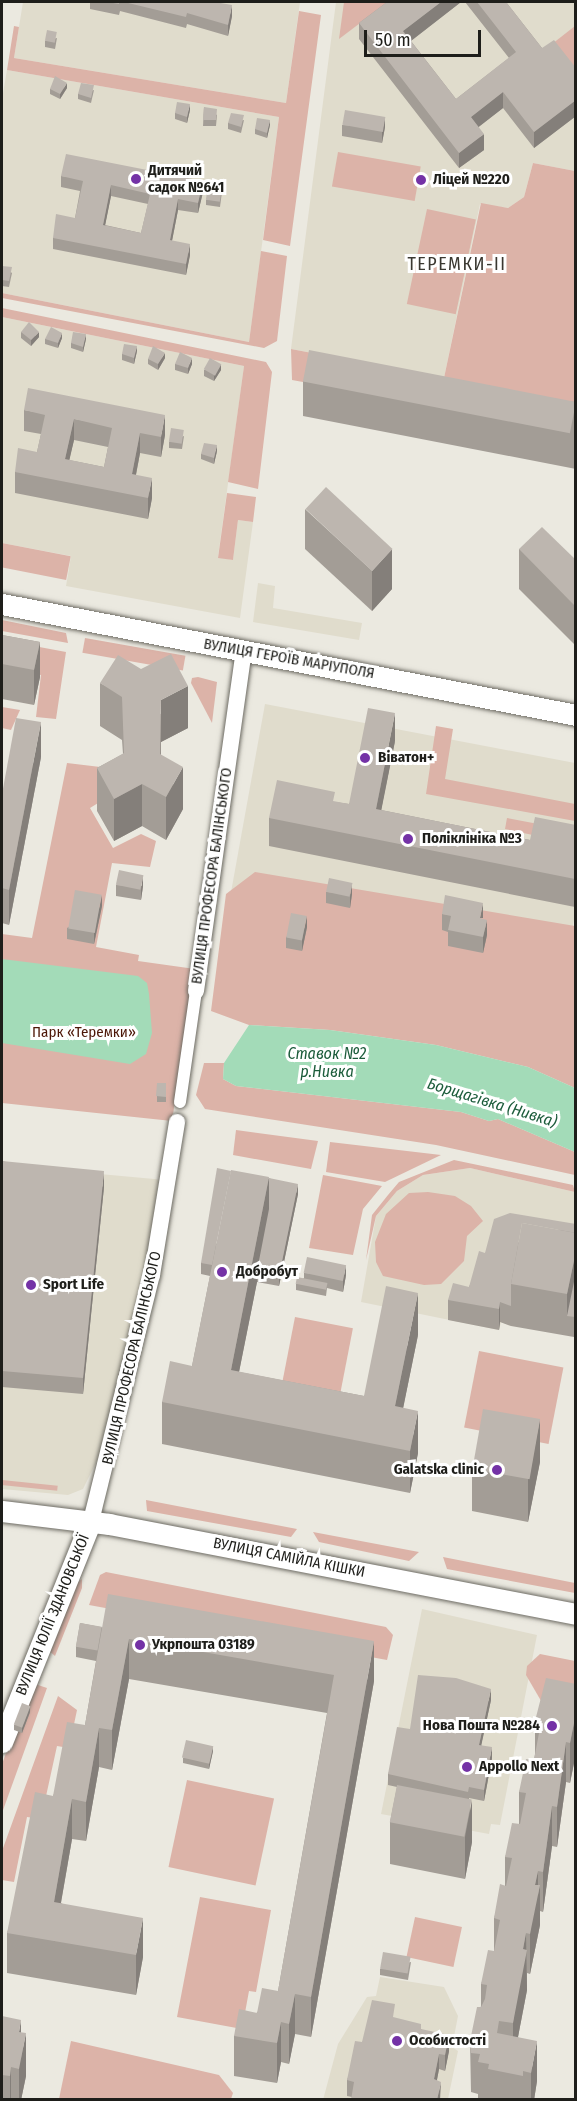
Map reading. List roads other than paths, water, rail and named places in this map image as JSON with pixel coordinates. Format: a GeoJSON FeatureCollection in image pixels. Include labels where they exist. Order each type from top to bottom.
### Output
{"type":"FeatureCollection","features":[{"type":"Feature","properties":{"kind":"street","name":"ВУЛИЦЯ ГЕРОЇВ МАРІУПОЛЯ"},"geometry":{"type":"LineString","coordinates":[[2,604],[576,715]]}},
{"type":"Feature","properties":{"kind":"street","name":"ВУЛИЦЯ ПРОФЕСОРА БАЛІНСЬКОГО"},"geometry":{"type":"LineString","coordinates":[[180,1102],[244,651]]}},
{"type":"Feature","properties":{"kind":"street","name":"ВУЛИЦЯ ПРОФЕСОРА БАЛІНСЬКОГО"},"geometry":{"type":"LineString","coordinates":[[91,1521],[152,1275],[177,1122]]}},
{"type":"Feature","properties":{"kind":"street","name":"ВУЛИЦЯ САМІЙЛА КІШКИ"},"geometry":{"type":"LineString","coordinates":[[2,1511],[91,1521],[576,1614]]}},
{"type":"Feature","properties":{"kind":"street","name":"ВУЛИЦЯ ЮЛІЇ ЗДАНОВСЬКОЇ"},"geometry":{"type":"LineString","coordinates":[[2,1742],[91,1521]]}},
{"type":"Feature","properties":{"kind":"water"},"geometry":{"type":"Polygon","coordinates":[[[2,959],[138,976],[147,983],[149,994],[152,1033],[146,1054],[130,1064],[2,1043],[2,959]]]}},
{"type":"Feature","properties":{"kind":"water","name":"Ставок №2 р.Нивка"},"geometry":{"type":"Polygon","coordinates":[[[249,1025],[330,1030],[436,1045],[528,1067],[575,1088],[575,1152],[498,1119],[489,1121],[461,1112],[236,1086],[223,1079],[224,1063],[249,1025]]]}},
{"type":"Feature","properties":{"kind":"place","name":"Дитячий садок №641"},"geometry":{"type":"Point","coordinates":[136,179]}},
{"type":"Feature","properties":{"kind":"place","name":"Ліцей №220"},"geometry":{"type":"Point","coordinates":[421,180]}},
{"type":"Feature","properties":{"kind":"place","name":"Віватон+"},"geometry":{"type":"Point","coordinates":[365,758]}},
{"type":"Feature","properties":{"kind":"place","name":"Поліклініка №3"},"geometry":{"type":"Point","coordinates":[408,839]}},
{"type":"Feature","properties":{"kind":"place","name":"Добробут"},"geometry":{"type":"Point","coordinates":[222,1272]}},
{"type":"Feature","properties":{"kind":"place","name":"Sport Life"},"geometry":{"type":"Point","coordinates":[31,1285]}},
{"type":"Feature","properties":{"kind":"place","name":"Galatska clinic"},"geometry":{"type":"Point","coordinates":[497,1470]}},
{"type":"Feature","properties":{"kind":"place","name":"Укрпошта 03189"},"geometry":{"type":"Point","coordinates":[140,1645]}},
{"type":"Feature","properties":{"kind":"place","name":"Нова Пошта №284"},"geometry":{"type":"Point","coordinates":[552,1726]}},
{"type":"Feature","properties":{"kind":"place","name":"Appollo Next"},"geometry":{"type":"Point","coordinates":[467,1767]}},
{"type":"Feature","properties":{"kind":"place","name":"Особистості"},"geometry":{"type":"Point","coordinates":[397,2041]}},
{"type":"Feature","properties":{"kind":"district","name":"ТЕРЕМКИ-ІІ"},"geometry":{"type":"Point","coordinates":[457,264]}},
{"type":"Feature","properties":{"kind":"park label","name":"Парк «Теремки»"},"geometry":{"type":"Point","coordinates":[84,1033]}},
{"type":"Feature","properties":{"kind":"water label","name":"Борщагівка (Нивка)"},"geometry":{"type":"Point","coordinates":[492,1103]}}]}
